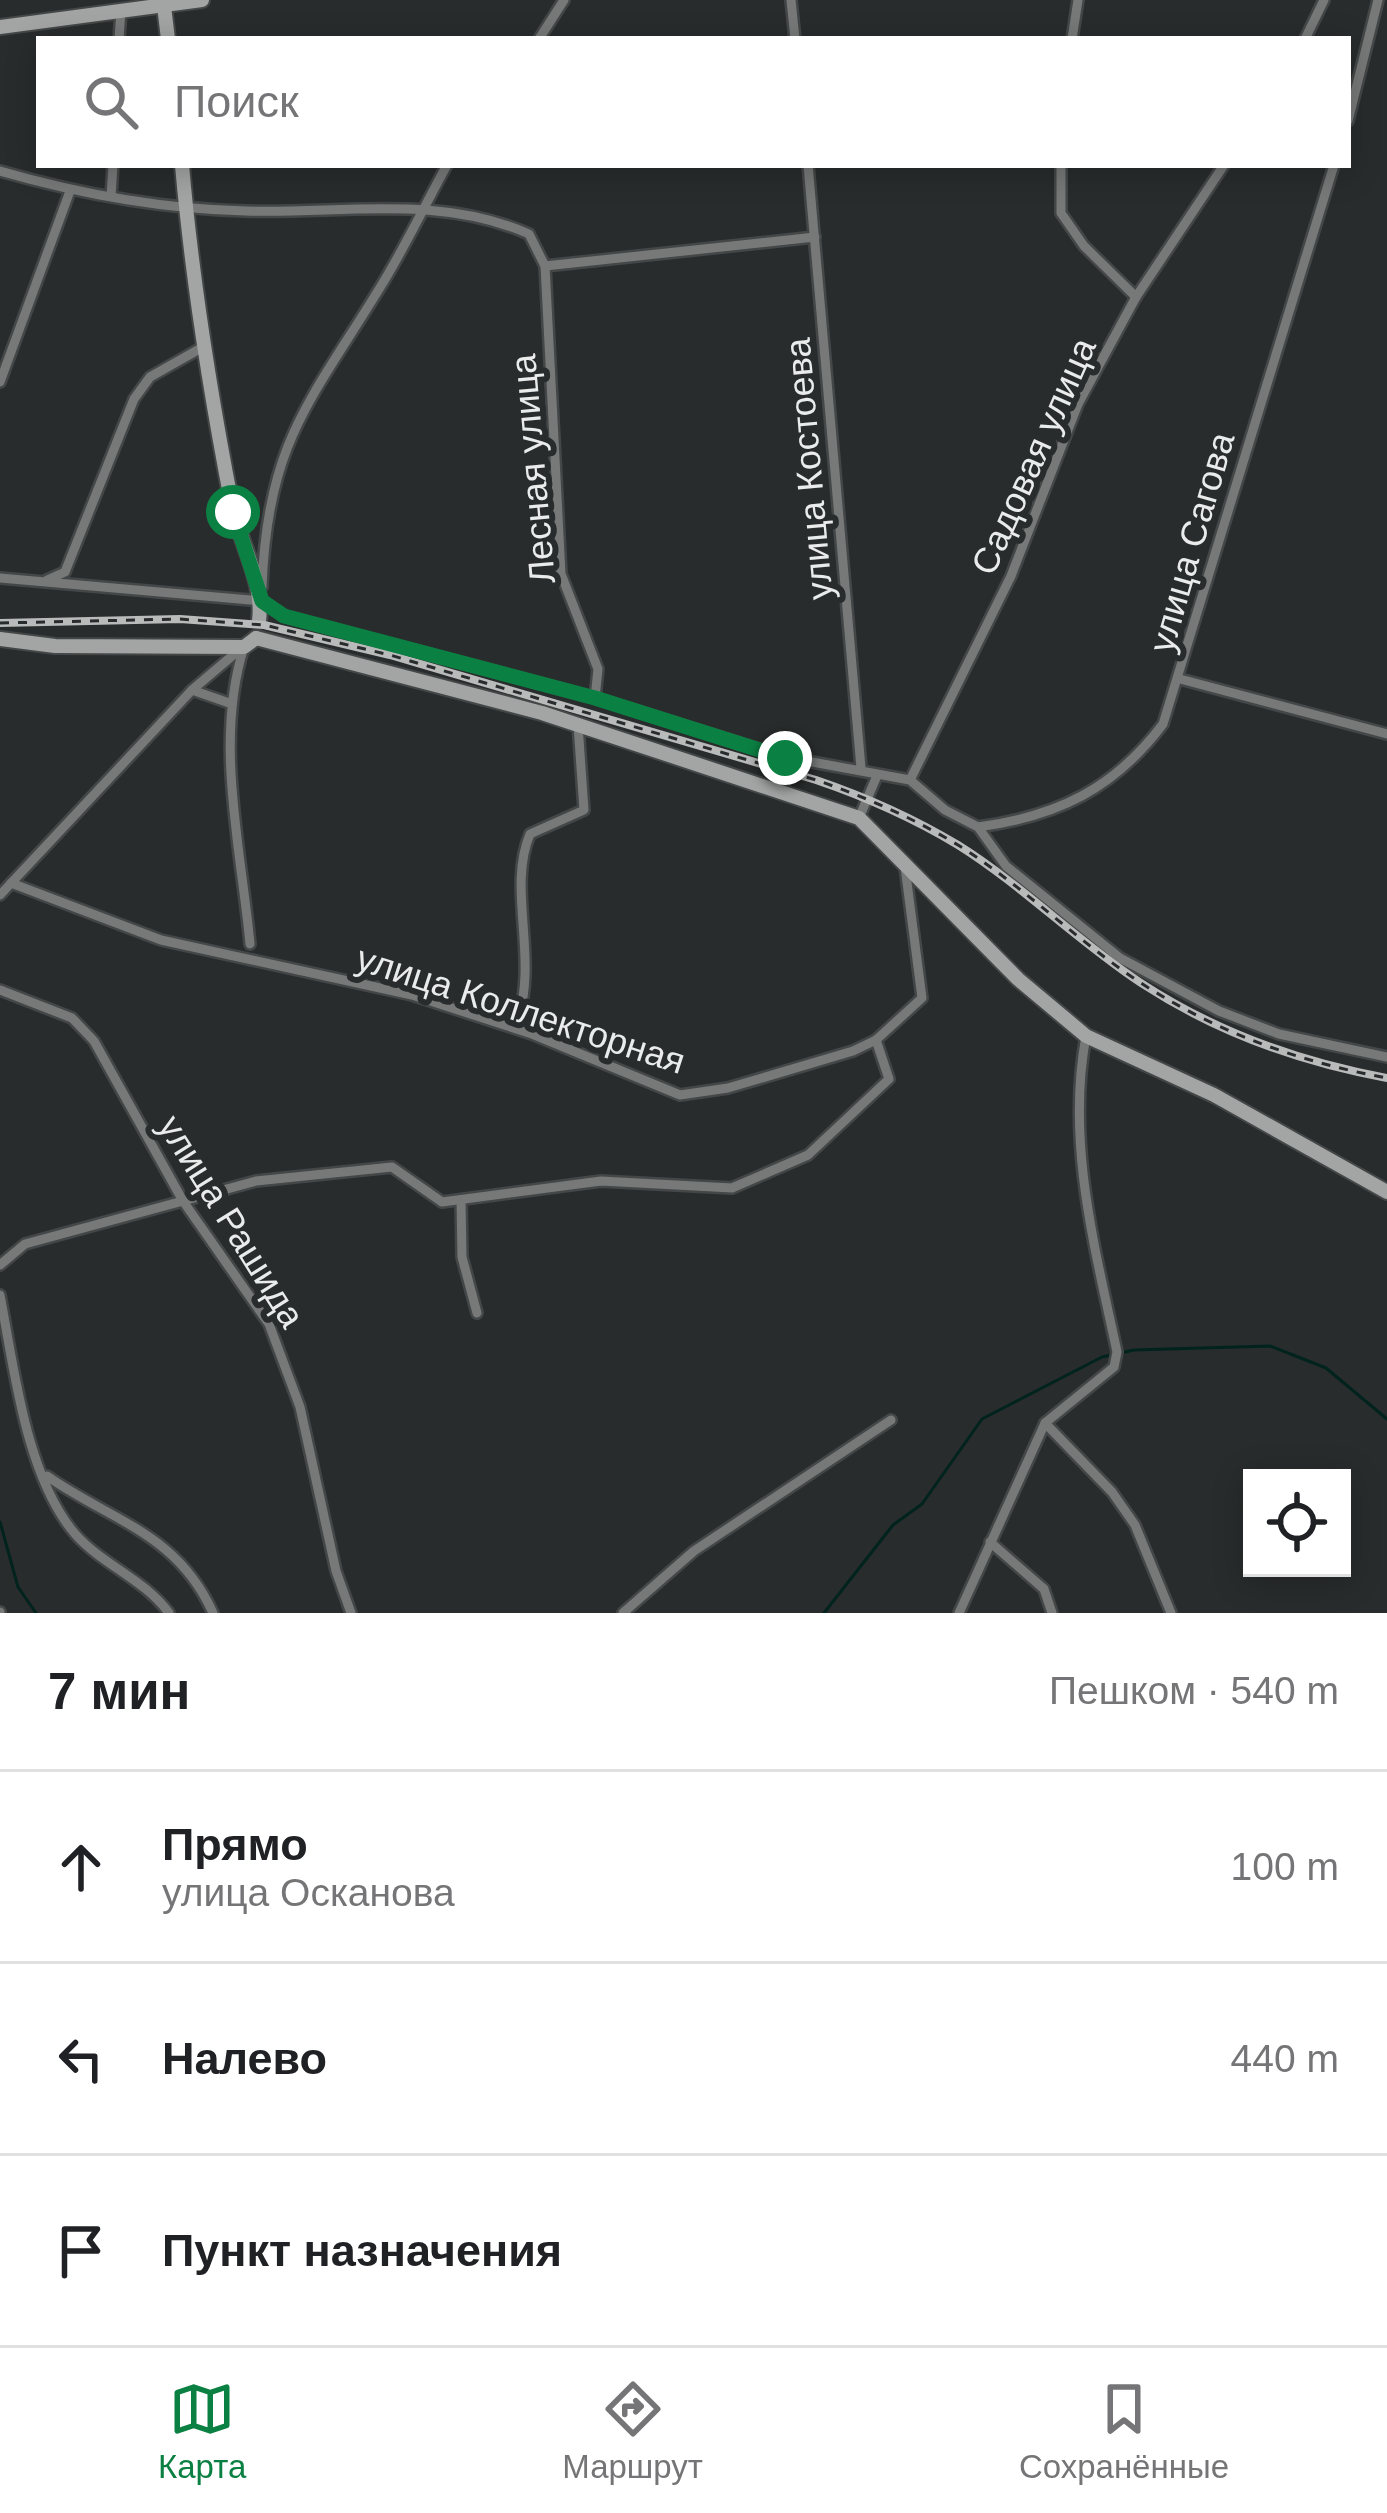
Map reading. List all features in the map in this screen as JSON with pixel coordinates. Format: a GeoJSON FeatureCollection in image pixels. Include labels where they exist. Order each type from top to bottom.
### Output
{"type":"FeatureCollection","features":[{"type":"Feature","properties":{"kind":"street"},"geometry":{"type":"LineString","coordinates":[[0,27],[83,8],[121,10],[202,0]]}},
{"type":"Feature","properties":{"kind":"street"},"geometry":{"type":"LineString","coordinates":[[541,36],[564,0]]}},
{"type":"Feature","properties":{"kind":"street"},"geometry":{"type":"LineString","coordinates":[[791,0],[795,36]]}},
{"type":"Feature","properties":{"kind":"street"},"geometry":{"type":"LineString","coordinates":[[1072,36],[1078,0]]}},
{"type":"Feature","properties":{"kind":"street"},"geometry":{"type":"LineString","coordinates":[[1306,36],[1324,0]]}},
{"type":"Feature","properties":{"kind":"street"},"geometry":{"type":"LineString","coordinates":[[1351,109],[1378,0]]}},
{"type":"Feature","properties":{"kind":"street"},"geometry":{"type":"LineString","coordinates":[[164,6],[168,36]]}},
{"type":"Feature","properties":{"kind":"street"},"geometry":{"type":"LineString","coordinates":[[119,36],[121,10]]}},
{"type":"Feature","properties":{"kind":"street"},"geometry":{"type":"LineString","coordinates":[[111,196],[113,168]]}},
{"type":"Feature","properties":{"kind":"street"},"geometry":{"type":"LineString","coordinates":[[182,168],[203,347],[233,512],[262,601]]}},
{"type":"Feature","properties":{"kind":"street"},"geometry":{"type":"LineString","coordinates":[[250,944],[231,765],[232,704],[262,601],[265,516],[280,459],[304,403],[382,284],[445,168]]}},
{"type":"Feature","properties":{"kind":"street","name":"улица Костоева"},"geometry":{"type":"LineString","coordinates":[[808,168],[861,768]]}},
{"type":"Feature","properties":{"kind":"street"},"geometry":{"type":"LineString","coordinates":[[1061,168],[1061,213],[1084,246],[1136,297]]}},
{"type":"Feature","properties":{"kind":"street","name":"Садовая улица"},"geometry":{"type":"LineString","coordinates":[[910,780],[1011,576],[1078,404],[1136,297],[1221,168]]}},
{"type":"Feature","properties":{"kind":"street","name":"улица Сагова"},"geometry":{"type":"LineString","coordinates":[[978,827],[1019,821],[1080,798],[1131,766],[1163,724],[1333,168]]}},
{"type":"Feature","properties":{"kind":"street"},"geometry":{"type":"LineString","coordinates":[[0,171],[70,191],[186,209],[424,208]]}},
{"type":"Feature","properties":{"kind":"street"},"geometry":{"type":"LineString","coordinates":[[0,382],[70,191]]}},
{"type":"Feature","properties":{"kind":"street","name":"Лесная улица"},"geometry":{"type":"LineString","coordinates":[[424,208],[529,234],[545,266],[561,574],[598,669],[595,698]]}},
{"type":"Feature","properties":{"kind":"street"},"geometry":{"type":"LineString","coordinates":[[545,266],[815,237]]}},
{"type":"Feature","properties":{"kind":"street"},"geometry":{"type":"LineString","coordinates":[[43,581],[65,572],[76,530],[134,399],[150,377],[203,347]]}},
{"type":"Feature","properties":{"kind":"street"},"geometry":{"type":"LineString","coordinates":[[0,578],[262,601],[284,616],[595,698],[785,758],[861,768],[876,778],[910,780],[945,810],[978,827],[1006,866],[1120,958],[1219,1011],[1280,1034],[1387,1057]]}},
{"type":"Feature","properties":{"kind":"street"},"geometry":{"type":"LineString","coordinates":[[0,895],[220,654],[254,633],[578,724],[859,818],[1018,979],[1086,1036],[1214,1095],[1387,1192]]}},
{"type":"Feature","properties":{"kind":"street"},"geometry":{"type":"LineString","coordinates":[[0,639],[220,654]]}},
{"type":"Feature","properties":{"kind":"street"},"geometry":{"type":"LineString","coordinates":[[1180,679],[1387,734]]}},
{"type":"Feature","properties":{"kind":"street"},"geometry":{"type":"LineString","coordinates":[[192,690],[232,704]]}},
{"type":"Feature","properties":{"kind":"street"},"geometry":{"type":"LineString","coordinates":[[515,1028],[527,997],[529,969],[521,855],[530,834],[584,810],[578,724]]}},
{"type":"Feature","properties":{"kind":"street"},"geometry":{"type":"LineString","coordinates":[[859,818],[876,778]]}},
{"type":"Feature","properties":{"kind":"street"},"geometry":{"type":"LineString","coordinates":[[0,1265],[25,1244],[256,1181],[392,1167],[442,1202],[601,1180],[702,1190],[754,1182],[808,1155],[889,1079],[876,1040],[922,998],[905,867]]}},
{"type":"Feature","properties":{"kind":"street","name":"улица Коллекторная"},"geometry":{"type":"LineString","coordinates":[[11,883],[161,940],[348,979],[515,1028],[680,1095],[728,1088],[876,1040]]}},
{"type":"Feature","properties":{"kind":"street","name":"улица Рашида"},"geometry":{"type":"LineString","coordinates":[[0,991],[51,1007],[84,1029],[183,1201],[278,1340],[300,1407],[336,1571],[351,1613]]}},
{"type":"Feature","properties":{"kind":"street"},"geometry":{"type":"LineString","coordinates":[[959,1613],[1045,1424],[1114,1367],[1117,1352],[1079,1152],[1079,1072],[1086,1036]]}},
{"type":"Feature","properties":{"kind":"street"},"geometry":{"type":"LineString","coordinates":[[461,1200],[462,1257],[478,1313]]}},
{"type":"Feature","properties":{"kind":"street"},"geometry":{"type":"LineString","coordinates":[[0,1295],[27,1432],[78,1537],[140,1581],[169,1613]]}},
{"type":"Feature","properties":{"kind":"street"},"geometry":{"type":"LineString","coordinates":[[623,1613],[694,1552],[891,1420]]}},
{"type":"Feature","properties":{"kind":"street"},"geometry":{"type":"LineString","coordinates":[[1045,1424],[1135,1525],[1171,1613]]}},
{"type":"Feature","properties":{"kind":"street"},"geometry":{"type":"LineString","coordinates":[[46,1476],[169,1548],[201,1586],[213,1613]]}},
{"type":"Feature","properties":{"kind":"street"},"geometry":{"type":"LineString","coordinates":[[990,1542],[1044,1589],[1052,1613]]}},
{"type":"Feature","properties":{"kind":"waterway"},"geometry":{"type":"LineString","coordinates":[[824,1613],[893,1525],[922,1504],[982,1419],[1102,1357],[1134,1350],[1270,1346],[1326,1368],[1387,1419]]}},
{"type":"Feature","properties":{"kind":"waterway"},"geometry":{"type":"LineString","coordinates":[[0,1522],[18,1587],[36,1613]]}},
{"type":"Feature","properties":{"kind":"railway"},"geometry":{"type":"LineString","coordinates":[[0,623],[180,619],[264,625],[390,655],[816,780],[889,809],[958,845],[1117,967],[1199,1016],[1290,1054],[1387,1078]]}},
{"type":"Feature","properties":{"kind":"route"},"geometry":{"type":"LineString","coordinates":[[233,512],[262,601],[284,616],[595,698],[785,758]]}}]}
